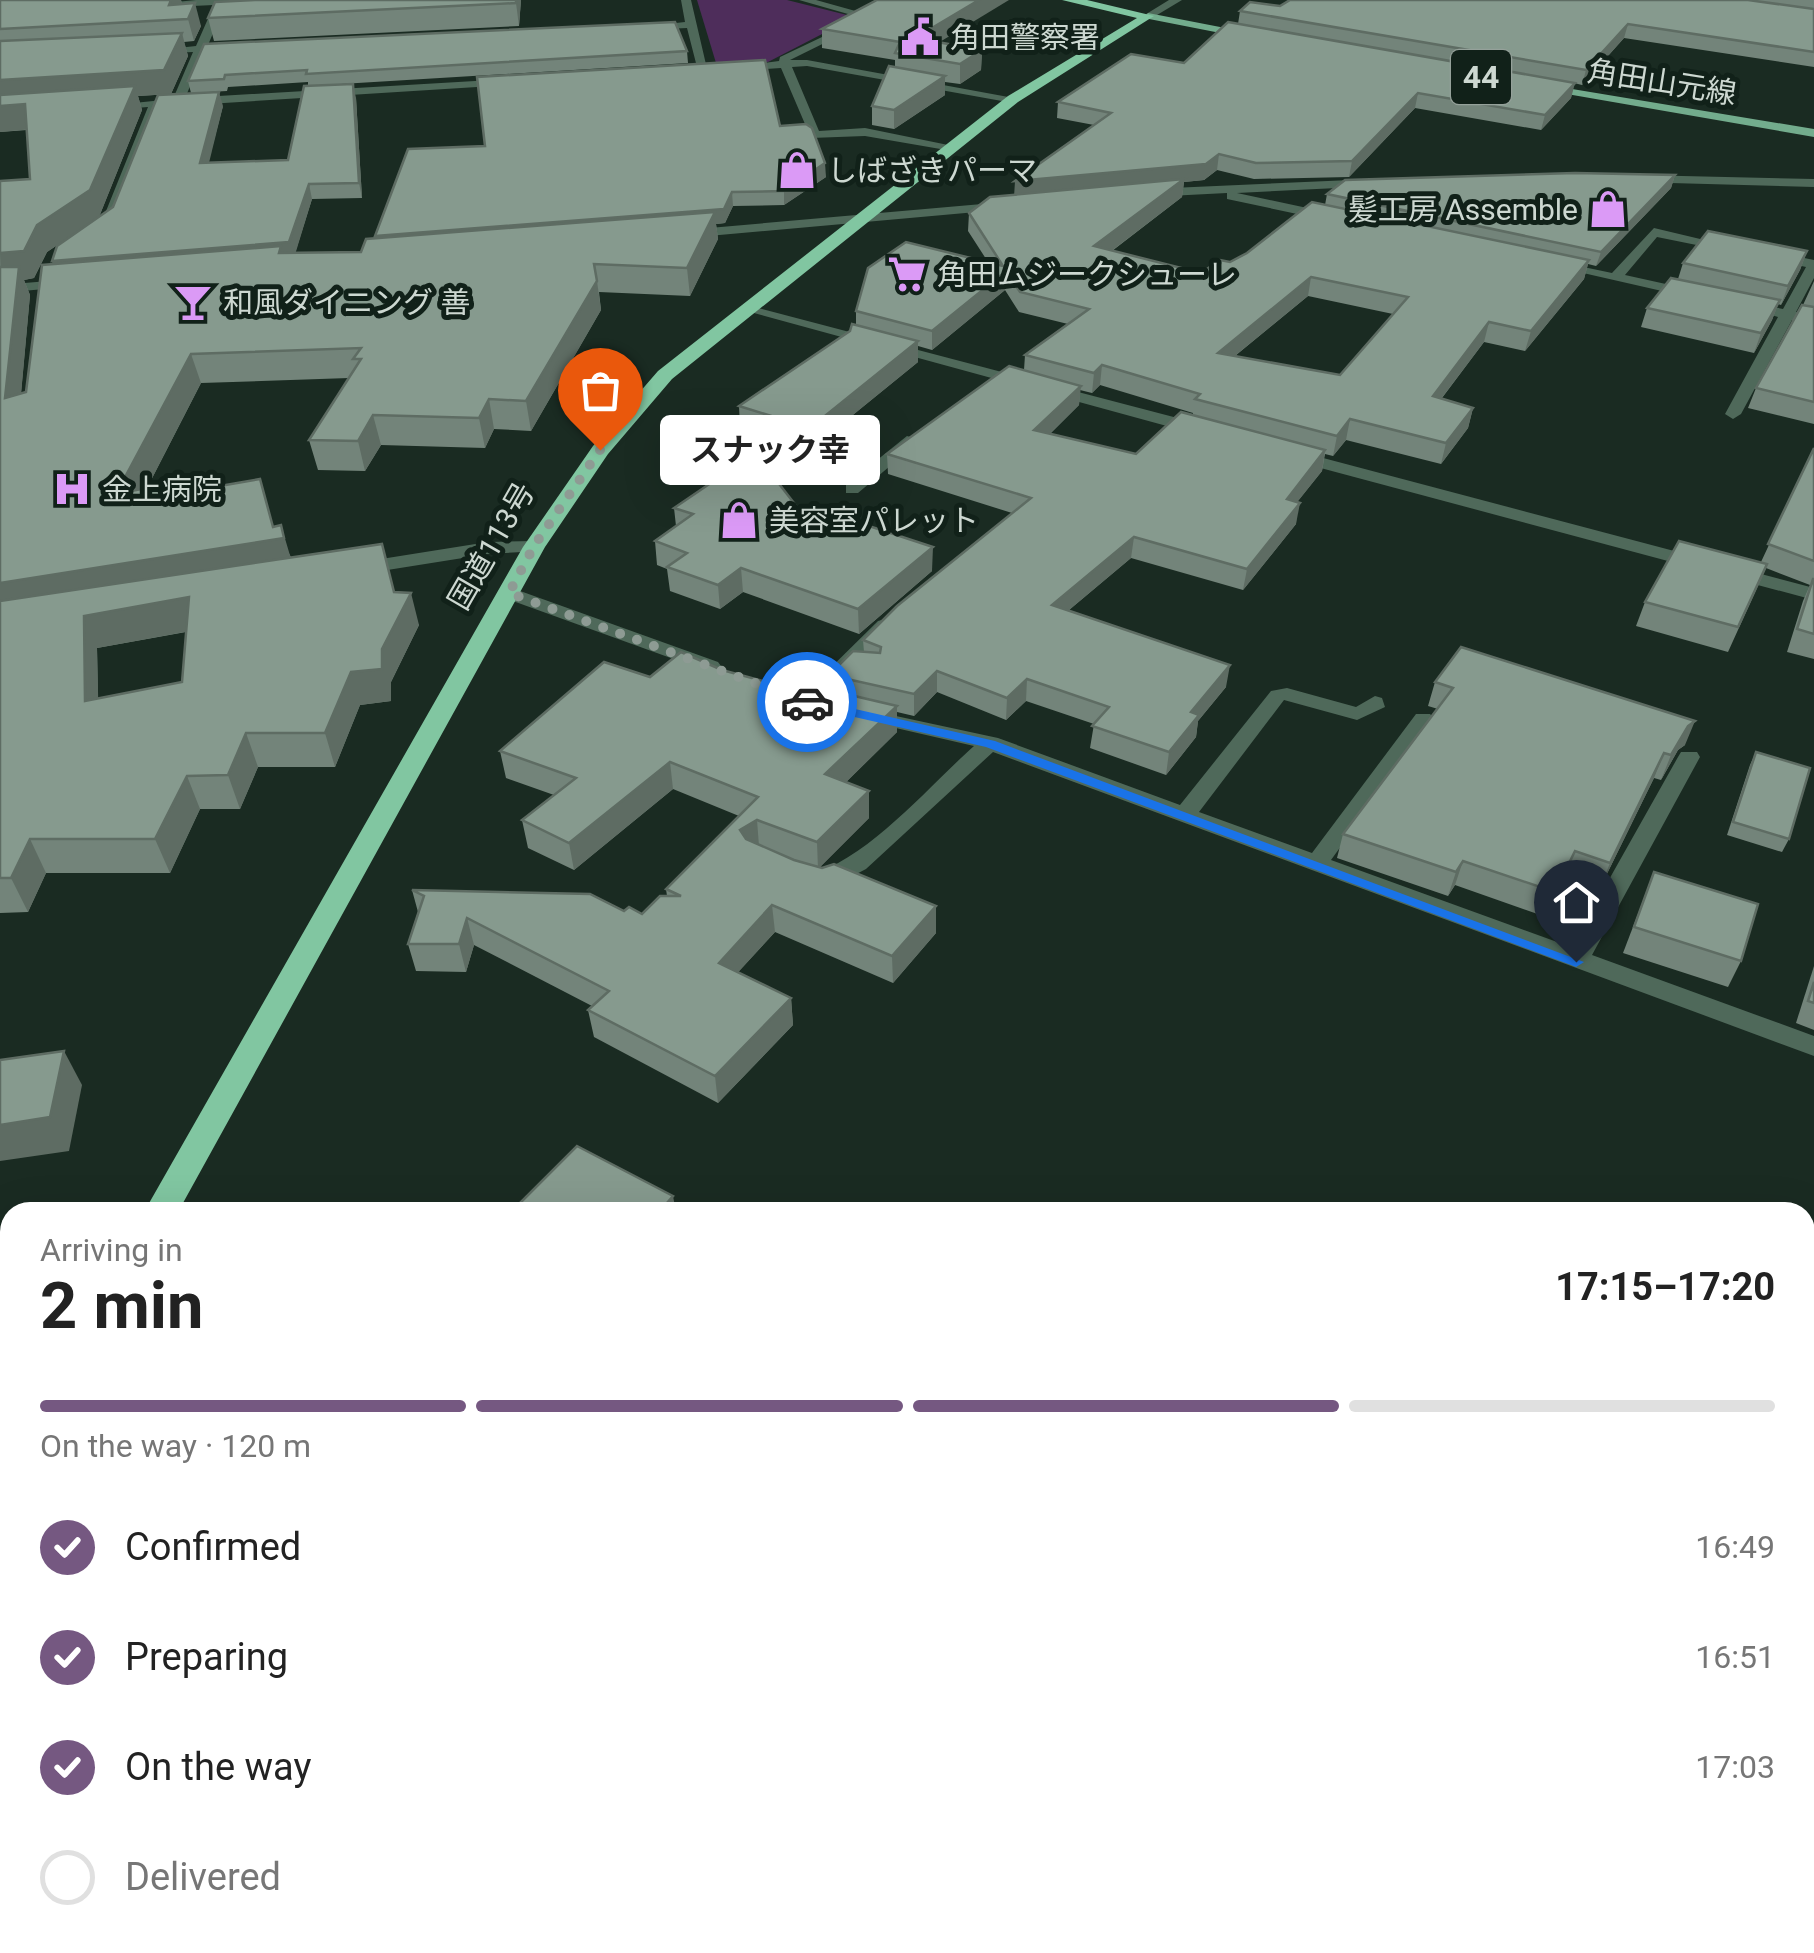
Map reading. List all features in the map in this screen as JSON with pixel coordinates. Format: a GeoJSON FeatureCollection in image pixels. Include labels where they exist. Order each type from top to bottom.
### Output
{"type":"FeatureCollection","features":[{"type":"Feature","properties":{"kind":"highway"},"geometry":{"type":"LineString","coordinates":[[1068,0],[1148,16]]}},
{"type":"Feature","properties":{"kind":"highway","name":"国道113号"},"geometry":{"type":"LineString","coordinates":[[168,1202],[534,546],[570,491],[633,410],[666,375],[748,307],[1013,99],[1148,16]]}},
{"type":"Feature","properties":{"kind":"main road"},"geometry":{"type":"LineString","coordinates":[[1148,16],[1265,38]]}},
{"type":"Feature","properties":{"kind":"main road","name":"角田山元線"},"geometry":{"type":"LineString","coordinates":[[1520,84],[1814,132]]}},
{"type":"Feature","properties":{"kind":"street"},"geometry":{"type":"LineString","coordinates":[[129,6],[270,0]]}},
{"type":"Feature","properties":{"kind":"street"},"geometry":{"type":"LineString","coordinates":[[686,0],[704,70]]}},
{"type":"Feature","properties":{"kind":"street"},"geometry":{"type":"LineString","coordinates":[[804,0],[872,17],[784,59],[816,135],[864,132],[952,147]]}},
{"type":"Feature","properties":{"kind":"street"},"geometry":{"type":"LineString","coordinates":[[1148,16],[1177,0]]}},
{"type":"Feature","properties":{"kind":"street"},"geometry":{"type":"LineString","coordinates":[[176,102],[222,1]]}},
{"type":"Feature","properties":{"kind":"street"},"geometry":{"type":"LineString","coordinates":[[632,28],[691,25]]}},
{"type":"Feature","properties":{"kind":"street"},"geometry":{"type":"LineString","coordinates":[[140,52],[258,46]]}},
{"type":"Feature","properties":{"kind":"street"},"geometry":{"type":"LineString","coordinates":[[685,72],[806,63],[1013,99]]}},
{"type":"Feature","properties":{"kind":"street"},"geometry":{"type":"LineString","coordinates":[[96,107],[528,81]]}},
{"type":"Feature","properties":{"kind":"street"},"geometry":{"type":"LineString","coordinates":[[94,230],[108,221],[154,104]]}},
{"type":"Feature","properties":{"kind":"street"},"geometry":{"type":"LineString","coordinates":[[1630,178],[1814,183]]}},
{"type":"Feature","properties":{"kind":"street"},"geometry":{"type":"LineString","coordinates":[[1135,194],[1194,188],[1381,182]]}},
{"type":"Feature","properties":{"kind":"street"},"geometry":{"type":"LineString","coordinates":[[1194,188],[1347,221]]}},
{"type":"Feature","properties":{"kind":"street"},"geometry":{"type":"LineString","coordinates":[[665,236],[1017,205]]}},
{"type":"Feature","properties":{"kind":"street"},"geometry":{"type":"LineString","coordinates":[[1615,278],[1654,232],[1743,250]]}},
{"type":"Feature","properties":{"kind":"street"},"geometry":{"type":"LineString","coordinates":[[1734,414],[1814,265],[1760,254]]}},
{"type":"Feature","properties":{"kind":"street"},"geometry":{"type":"LineString","coordinates":[[1538,262],[1710,298]]}},
{"type":"Feature","properties":{"kind":"street"},"geometry":{"type":"LineString","coordinates":[[0,288],[45,279],[80,282]]}},
{"type":"Feature","properties":{"kind":"street"},"geometry":{"type":"LineString","coordinates":[[40,305],[45,279]]}},
{"type":"Feature","properties":{"kind":"street"},"geometry":{"type":"LineString","coordinates":[[1730,302],[1814,320]]}},
{"type":"Feature","properties":{"kind":"street"},"geometry":{"type":"LineString","coordinates":[[748,307],[988,381],[1224,436]]}},
{"type":"Feature","properties":{"kind":"street"},"geometry":{"type":"LineString","coordinates":[[852,489],[924,432]]}},
{"type":"Feature","properties":{"kind":"street"},"geometry":{"type":"LineString","coordinates":[[1280,451],[1814,594]]}},
{"type":"Feature","properties":{"kind":"street"},"geometry":{"type":"LineString","coordinates":[[332,573],[488,548],[534,546]]}},
{"type":"Feature","properties":{"kind":"street"},"geometry":{"type":"LineString","coordinates":[[509,593],[734,674]]}},
{"type":"Feature","properties":{"kind":"street"},"geometry":{"type":"LineString","coordinates":[[903,609],[816,703],[990,744],[1576,962],[1814,1046]]}},
{"type":"Feature","properties":{"kind":"street"},"geometry":{"type":"LineString","coordinates":[[1184,815],[1295,675]]}},
{"type":"Feature","properties":{"kind":"street"},"geometry":{"type":"LineString","coordinates":[[1278,695],[1356,714],[1375,707],[1375,702]]}},
{"type":"Feature","properties":{"kind":"street"},"geometry":{"type":"LineString","coordinates":[[1316,864],[1423,718]]}},
{"type":"Feature","properties":{"kind":"street"},"geometry":{"type":"LineString","coordinates":[[798,875],[824,883],[858,864],[990,744]]}},
{"type":"Feature","properties":{"kind":"street"},"geometry":{"type":"LineString","coordinates":[[1576,962],[1689,756]]}},
{"type":"Feature","properties":{"kind":"shaded area"},"geometry":{"type":"Polygon","coordinates":[[[697,0],[787,0],[855,17],[768,62],[716,63],[697,0]]]}},
{"type":"Feature","properties":{"kind":"building"},"geometry":{"type":"Polygon","coordinates":[[[0,0],[195,3],[188,19],[0,29],[0,0]]]}},
{"type":"Feature","properties":{"kind":"building"},"geometry":{"type":"Polygon","coordinates":[[[877,0],[979,0],[915,38],[982,50],[960,64],[895,53],[900,42],[822,29],[877,0]]]}},
{"type":"Feature","properties":{"kind":"building"},"geometry":{"type":"Polygon","coordinates":[[[1290,0],[1748,0],[1814,9],[1814,52],[1628,24],[1586,70],[1240,11],[1250,2],[1280,6],[1290,0]]]}},
{"type":"Feature","properties":{"kind":"building"},"geometry":{"type":"Polygon","coordinates":[[[215,2],[516,3],[208,18],[215,2]]]}},
{"type":"Feature","properties":{"kind":"building"},"geometry":{"type":"Polygon","coordinates":[[[675,22],[687,51],[306,74],[307,70],[188,81],[204,44],[675,22]]]}},
{"type":"Feature","properties":{"kind":"building"},"geometry":{"type":"Polygon","coordinates":[[[1228,22],[1575,83],[1545,115],[1418,93],[1352,161],[1256,163],[1219,154],[1206,164],[1015,181],[1111,113],[1058,102],[1131,54],[1184,63],[1228,22]]]}},
{"type":"Feature","properties":{"kind":"building"},"geometry":{"type":"Polygon","coordinates":[[[182,33],[164,70],[0,80],[0,41],[182,33]]]}},
{"type":"Feature","properties":{"kind":"building"},"geometry":{"type":"Polygon","coordinates":[[[765,60],[780,126],[806,124],[812,128],[825,163],[784,191],[732,192],[724,209],[375,236],[408,149],[485,146],[477,77],[765,60]]]}},
{"type":"Feature","properties":{"kind":"building"},"geometry":{"type":"Polygon","coordinates":[[[889,66],[945,76],[894,110],[872,106],[889,66]]]}},
{"type":"Feature","properties":{"kind":"building"},"geometry":{"type":"Polygon","coordinates":[[[353,84],[359,183],[309,184],[289,242],[52,261],[57,246],[113,207],[158,95],[219,92],[200,163],[288,160],[304,86],[353,84]]]}},
{"type":"Feature","properties":{"kind":"building"},"geometry":{"type":"Polygon","coordinates":[[[135,86],[90,190],[37,225],[24,251],[0,253],[0,181],[30,179],[25,104],[0,106],[0,95],[135,86]]]}},
{"type":"Feature","properties":{"kind":"building"},"geometry":{"type":"Polygon","coordinates":[[[1575,173],[1675,175],[1601,252],[1327,194],[1345,180],[1575,173]]]}},
{"type":"Feature","properties":{"kind":"building"},"geometry":{"type":"Polygon","coordinates":[[[1184,179],[1094,246],[1201,273],[1220,260],[1230,262],[1247,253],[1312,202],[1589,260],[1531,331],[1489,322],[1433,396],[1473,408],[1446,443],[1350,419],[1337,436],[1195,399],[1200,394],[1102,365],[1094,373],[1025,355],[1089,309],[1020,292],[1006,271],[932,331],[856,311],[868,268],[906,242],[1003,266],[969,213],[990,197],[1184,179]],[[1311,277],[1218,353],[1340,375],[1408,297],[1311,277]]]}},
{"type":"Feature","properties":{"kind":"building"},"geometry":{"type":"Polygon","coordinates":[[[715,212],[687,268],[594,264],[597,281],[526,401],[489,399],[479,418],[373,415],[358,441],[309,440],[361,359],[353,359],[361,348],[191,354],[116,494],[182,481],[185,492],[260,479],[273,527],[281,525],[284,538],[0,583],[0,267],[19,267],[5,398],[26,392],[42,265],[281,246],[279,253],[361,252],[366,239],[715,212]]]}},
{"type":"Feature","properties":{"kind":"building"},"geometry":{"type":"Polygon","coordinates":[[[1708,231],[1807,251],[1788,286],[1683,263],[1708,231]]]}},
{"type":"Feature","properties":{"kind":"building"},"geometry":{"type":"Polygon","coordinates":[[[1671,278],[1780,300],[1761,333],[1647,308],[1671,278]]]}},
{"type":"Feature","properties":{"kind":"building"},"geometry":{"type":"Polygon","coordinates":[[[1802,305],[1814,307],[1814,402],[1756,388],[1802,305]]]}},
{"type":"Feature","properties":{"kind":"building"},"geometry":{"type":"Polygon","coordinates":[[[852,324],[918,341],[810,428],[739,406],[850,331],[852,324]]]}},
{"type":"Feature","properties":{"kind":"building"},"geometry":{"type":"Polygon","coordinates":[[[1009,366],[1081,386],[1034,430],[1136,454],[1181,412],[1325,450],[1287,499],[1300,503],[1247,569],[1134,537],[1052,605],[1230,665],[1191,712],[1199,715],[1169,752],[1092,726],[1109,707],[1027,679],[1007,698],[937,671],[914,694],[829,675],[853,651],[880,653],[881,647],[863,640],[897,606],[1031,498],[887,454],[1009,366]]]}},
{"type":"Feature","properties":{"kind":"building"},"geometry":{"type":"Polygon","coordinates":[[[1814,448],[1814,561],[1768,544],[1814,448]]]}},
{"type":"Feature","properties":{"kind":"building"},"geometry":{"type":"Polygon","coordinates":[[[755,453],[801,512],[808,506],[933,547],[858,609],[741,568],[718,585],[667,567],[687,553],[655,541],[693,514],[674,508],[755,453]]]}},
{"type":"Feature","properties":{"kind":"building"},"geometry":{"type":"Polygon","coordinates":[[[1679,541],[1767,564],[1738,627],[1645,602],[1679,541]]]}},
{"type":"Feature","properties":{"kind":"building"},"geometry":{"type":"Polygon","coordinates":[[[382,544],[394,592],[411,593],[382,649],[382,669],[351,672],[325,733],[246,733],[228,775],[187,776],[155,839],[30,839],[11,878],[0,878],[0,601],[382,544]],[[189,597],[84,616],[85,701],[182,682],[189,597]]]}},
{"type":"Feature","properties":{"kind":"building"},"geometry":{"type":"Polygon","coordinates":[[[1814,579],[1814,634],[1797,629],[1814,579]]]}},
{"type":"Feature","properties":{"kind":"building"},"geometry":{"type":"Polygon","coordinates":[[[1461,647],[1695,721],[1671,755],[1664,753],[1610,863],[1575,851],[1555,892],[1463,861],[1456,872],[1343,834],[1453,688],[1435,682],[1461,647]]]}},
{"type":"Feature","properties":{"kind":"building"},"geometry":{"type":"Polygon","coordinates":[[[681,652],[722,670],[797,690],[803,684],[897,706],[825,774],[869,791],[817,842],[757,820],[740,830],[746,839],[794,860],[822,868],[834,864],[936,906],[892,956],[772,905],[719,963],[791,998],[715,1076],[588,1010],[609,991],[467,918],[459,944],[408,944],[424,896],[412,890],[590,894],[624,911],[629,907],[642,914],[660,896],[681,896],[666,889],[758,797],[670,762],[569,843],[522,820],[576,778],[500,751],[604,662],[650,677],[681,652]]]}},
{"type":"Feature","properties":{"kind":"building"},"geometry":{"type":"Polygon","coordinates":[[[1756,752],[1810,768],[1789,839],[1733,822],[1756,752]]]}},
{"type":"Feature","properties":{"kind":"building"},"geometry":{"type":"Polygon","coordinates":[[[1654,872],[1758,904],[1741,961],[1634,927],[1654,872]]]}},
{"type":"Feature","properties":{"kind":"building"},"geometry":{"type":"Polygon","coordinates":[[[1814,982],[1814,1003],[1808,1001],[1814,982]]]}},
{"type":"Feature","properties":{"kind":"building"},"geometry":{"type":"Polygon","coordinates":[[[64,1051],[50,1117],[0,1125],[0,1060],[64,1051]]]}},
{"type":"Feature","properties":{"kind":"building"},"geometry":{"type":"Polygon","coordinates":[[[577,1146],[673,1196],[668,1202],[521,1202],[577,1146]]]}},
{"type":"Feature","properties":{"kind":"way so far"},"geometry":{"type":"LineString","coordinates":[[600,450],[534,546],[509,593],[807,702]]}},
{"type":"Feature","properties":{"kind":"place","name":"角田警察署"},"geometry":{"type":"Point","coordinates":[920,37]}},
{"type":"Feature","properties":{"kind":"place","name":"しばざきパーマ"},"geometry":{"type":"Point","coordinates":[797,170]}},
{"type":"Feature","properties":{"kind":"place","name":"髪工房 Assemble"},"geometry":{"type":"Point","coordinates":[1608,209]}},
{"type":"Feature","properties":{"kind":"place","name":"角田ムジークシューレ"},"geometry":{"type":"Point","coordinates":[907,274]}},
{"type":"Feature","properties":{"kind":"place","name":"和風ダイニング 善"},"geometry":{"type":"Point","coordinates":[193,302]}},
{"type":"Feature","properties":{"kind":"place","name":"スナック幸"},"geometry":{"type":"Point","coordinates":[600,450]}},
{"type":"Feature","properties":{"kind":"place","name":"金上病院"},"geometry":{"type":"Point","coordinates":[72,489]}},
{"type":"Feature","properties":{"kind":"place","name":"美容室パレット"},"geometry":{"type":"Point","coordinates":[739,520]}},
{"type":"Feature","properties":{"kind":"route"},"geometry":{"type":"LineString","coordinates":[[807,702],[990,744],[1576,962]]}}]}
